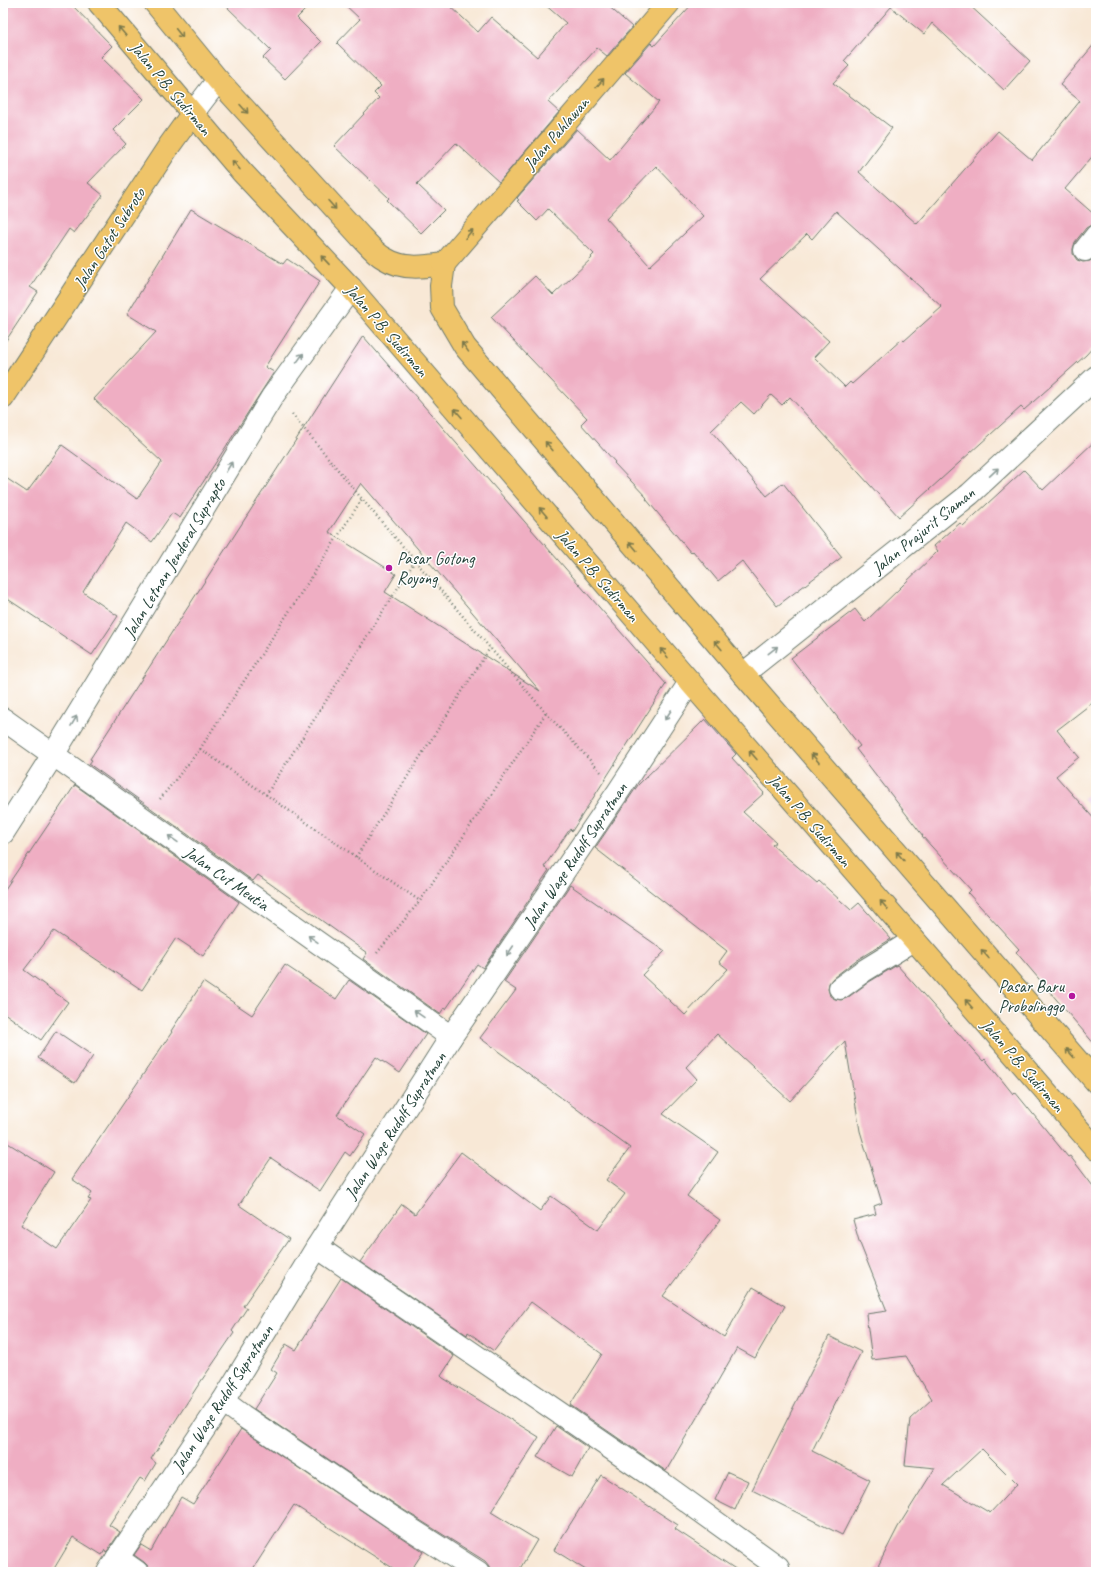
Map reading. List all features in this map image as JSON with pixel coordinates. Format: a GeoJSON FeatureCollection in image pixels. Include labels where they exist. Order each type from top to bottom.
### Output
{"type":"FeatureCollection","features":[{"type":"Feature","properties":{"kind":"main road","name":"Jalan P.B. Sudirman"},"geometry":{"type":"LineString","coordinates":[[99,3],[242,172],[351,288],[690,682],[1096,1149]]}},
{"type":"Feature","properties":{"kind":"main road"},"geometry":{"type":"LineString","coordinates":[[155,3],[218,80],[361,237],[383,258],[409,267],[420,268],[444,264],[441,286],[442,308],[464,347],[743,674],[1096,1082]]}},
{"type":"Feature","properties":{"kind":"main road","name":"Jalan Pahlawan"},"geometry":{"type":"LineString","coordinates":[[444,264],[669,3]]}},
{"type":"Feature","properties":{"kind":"main road","name":"Jalan Gatot Subroto"},"geometry":{"type":"LineString","coordinates":[[3,398],[169,146],[192,114]]}},
{"type":"Feature","properties":{"kind":"street","name":"Jalan Gatot Subroto"},"geometry":{"type":"LineString","coordinates":[[192,114],[218,80]]}},
{"type":"Feature","properties":{"kind":"street","name":"Jalan Letnan Jenderal Suprapto"},"geometry":{"type":"LineString","coordinates":[[3,833],[53,755],[272,397],[351,288]]}},
{"type":"Feature","properties":{"kind":"street","name":"Jalan Prajurit Siaman"},"geometry":{"type":"LineString","coordinates":[[743,674],[970,494],[1096,377]]}},
{"type":"Feature","properties":{"kind":"street","name":"Jalan Wage Rudolf Supratman"},"geometry":{"type":"LineString","coordinates":[[112,1565],[223,1401],[317,1247],[451,1037],[618,792],[690,682]]}},
{"type":"Feature","properties":{"kind":"street","name":"Jalan Cut Meutia"},"geometry":{"type":"LineString","coordinates":[[3,719],[451,1037]]}},
{"type":"Feature","properties":{"kind":"street"},"geometry":{"type":"LineString","coordinates":[[840,988],[862,972],[914,940]]}},
{"type":"Feature","properties":{"kind":"street"},"geometry":{"type":"LineString","coordinates":[[317,1247],[663,1484],[778,1567]]}},
{"type":"Feature","properties":{"kind":"street"},"geometry":{"type":"LineString","coordinates":[[223,1401],[392,1517],[478,1572]]}},
{"type":"Feature","properties":{"kind":"street"},"geometry":{"type":"LineString","coordinates":[[112,1565],[137,1572]]}},
{"type":"Feature","properties":{"kind":"path"},"geometry":{"type":"LineString","coordinates":[[289,421],[297,408]]}},
{"type":"Feature","properties":{"kind":"path"},"geometry":{"type":"LineString","coordinates":[[293,415],[362,499],[546,713],[602,773]]}},
{"type":"Feature","properties":{"kind":"path"},"geometry":{"type":"LineString","coordinates":[[158,801],[200,749],[362,499]]}},
{"type":"Feature","properties":{"kind":"path"},"geometry":{"type":"LineString","coordinates":[[266,795],[415,561]]}},
{"type":"Feature","properties":{"kind":"path"},"geometry":{"type":"LineString","coordinates":[[356,857],[490,648]]}},
{"type":"Feature","properties":{"kind":"path"},"geometry":{"type":"LineString","coordinates":[[375,956],[420,901],[546,713]]}},
{"type":"Feature","properties":{"kind":"path"},"geometry":{"type":"LineString","coordinates":[[200,749],[420,901]]}},
{"type":"Feature","properties":{"kind":"shaded area"},"geometry":{"type":"Polygon","coordinates":[[[1096,787],[1096,813],[1083,799],[1096,787]]]}},
{"type":"Feature","properties":{"kind":"building"},"geometry":{"type":"Polygon","coordinates":[[[3,3],[70,3],[112,46],[101,57],[144,99],[113,130],[126,144],[88,183],[103,195],[74,233],[69,229],[30,287],[38,292],[3,345],[3,3]]]}},
{"type":"Feature","properties":{"kind":"building"},"geometry":{"type":"Polygon","coordinates":[[[223,3],[312,3],[297,18],[321,42],[285,79],[263,58],[271,50],[223,3]]]}},
{"type":"Feature","properties":{"kind":"building"},"geometry":{"type":"Polygon","coordinates":[[[343,3],[447,3],[478,32],[491,17],[537,57],[566,23],[543,3],[605,3],[632,27],[607,56],[597,48],[548,102],[559,112],[499,182],[456,143],[417,184],[444,210],[421,233],[387,200],[389,198],[334,146],[379,98],[374,93],[381,86],[337,43],[360,19],[343,3]]]}},
{"type":"Feature","properties":{"kind":"building"},"geometry":{"type":"Polygon","coordinates":[[[693,3],[967,3],[1030,61],[1004,90],[932,23],[924,34],[891,7],[844,61],[849,66],[833,83],[892,128],[859,172],[917,224],[998,131],[1032,160],[1080,101],[1060,85],[1096,42],[1096,152],[1065,189],[1096,216],[1096,224],[1086,228],[1075,242],[1073,254],[1077,260],[1083,262],[1090,261],[1096,256],[1096,344],[1086,355],[1024,410],[1021,407],[899,517],[790,397],[782,405],[771,395],[754,414],[741,402],[711,431],[767,496],[783,483],[842,557],[777,606],[742,561],[718,581],[693,551],[691,553],[646,499],[647,498],[614,463],[615,462],[581,424],[587,418],[491,317],[535,276],[553,295],[592,258],[591,257],[594,254],[548,209],[537,221],[517,201],[519,200],[517,198],[577,129],[610,160],[659,102],[625,73],[651,43],[654,46],[693,3]],[[656,166],[606,218],[650,266],[703,216],[656,166]],[[836,211],[812,239],[807,234],[760,279],[829,341],[814,357],[845,387],[850,382],[852,384],[902,339],[904,341],[942,307],[836,211]]]}},
{"type":"Feature","properties":{"kind":"building"},"geometry":{"type":"Polygon","coordinates":[[[191,209],[283,264],[287,259],[320,281],[265,367],[274,372],[180,518],[172,513],[152,542],[126,523],[83,592],[118,616],[92,655],[3,596],[3,476],[27,492],[62,445],[137,499],[162,462],[94,399],[156,332],[127,314],[191,209]]]}},
{"type":"Feature","properties":{"kind":"building","name":"Pasar Gotong Royong"},"geometry":{"type":"Polygon","coordinates":[[[363,336],[666,684],[572,831],[570,829],[544,867],[549,870],[483,968],[477,964],[446,1009],[444,1008],[440,1014],[363,959],[367,953],[258,875],[253,881],[89,764],[92,760],[90,759],[363,336]],[[361,483],[329,532],[396,574],[385,592],[540,691],[361,483]]]}},
{"type":"Feature","properties":{"kind":"building"},"geometry":{"type":"Polygon","coordinates":[[[1096,440],[1096,700],[1057,730],[1079,757],[1056,776],[1096,821],[1096,1046],[1016,952],[1019,949],[968,893],[971,890],[922,836],[856,749],[860,746],[791,658],[855,609],[865,622],[938,551],[934,546],[960,523],[963,526],[1024,470],[1043,490],[1096,440]]]}},
{"type":"Feature","properties":{"kind":"building"},"geometry":{"type":"Polygon","coordinates":[[[705,719],[736,754],[732,758],[764,793],[743,812],[776,842],[772,845],[817,883],[819,881],[851,910],[859,903],[891,939],[855,961],[833,978],[829,983],[828,989],[830,996],[841,1000],[847,998],[869,982],[897,965],[983,1061],[985,1059],[1013,1094],[1015,1092],[1068,1157],[1070,1156],[1096,1190],[1096,1572],[875,1572],[898,1527],[935,1468],[905,1465],[910,1419],[932,1399],[906,1356],[872,1360],[866,1314],[887,1311],[859,1241],[853,1220],[876,1214],[874,1206],[882,1203],[860,1131],[845,1041],[790,1101],[717,1034],[686,1067],[697,1079],[663,1114],[718,1152],[687,1196],[720,1220],[663,1296],[724,1337],[753,1287],[785,1306],[755,1358],[737,1348],[666,1471],[570,1405],[602,1354],[531,1302],[494,1351],[468,1332],[467,1335],[360,1262],[402,1204],[415,1214],[461,1152],[540,1211],[551,1196],[598,1230],[625,1194],[606,1180],[630,1148],[480,1038],[516,990],[504,982],[570,885],[665,951],[642,975],[685,1015],[728,969],[719,962],[727,951],[595,848],[638,785],[705,719]],[[982,1449],[943,1485],[990,1513],[1017,1484],[982,1449]]]}},
{"type":"Feature","properties":{"kind":"building"},"geometry":{"type":"Polygon","coordinates":[[[75,785],[239,902],[203,956],[176,938],[142,990],[54,931],[24,970],[68,1002],[41,1040],[3,1012],[3,892],[75,785]]]}},
{"type":"Feature","properties":{"kind":"building"},"geometry":{"type":"Polygon","coordinates":[[[285,965],[336,999],[349,980],[426,1034],[400,1073],[376,1057],[337,1115],[365,1134],[350,1156],[345,1152],[320,1191],[271,1158],[239,1205],[289,1239],[243,1306],[247,1308],[232,1331],[234,1333],[151,1459],[156,1463],[145,1481],[140,1478],[109,1525],[120,1532],[108,1550],[106,1552],[105,1550],[102,1555],[73,1537],[52,1572],[3,1572],[3,1140],[54,1172],[21,1225],[57,1249],[91,1200],[88,1199],[92,1193],[72,1179],[172,1032],[171,1031],[203,982],[252,1015],[285,965]]]}},
{"type":"Feature","properties":{"kind":"building"},"geometry":{"type":"Polygon","coordinates":[[[56,1031],[93,1056],[75,1083],[38,1058],[56,1031]]]}},
{"type":"Feature","properties":{"kind":"building"},"geometry":{"type":"Polygon","coordinates":[[[341,1278],[454,1356],[441,1376],[443,1378],[539,1437],[491,1512],[537,1540],[518,1572],[490,1572],[489,1566],[485,1561],[399,1507],[254,1409],[277,1373],[271,1369],[286,1344],[296,1350],[341,1278]]]}},
{"type":"Feature","properties":{"kind":"building"},"geometry":{"type":"Polygon","coordinates":[[[829,1336],[861,1352],[812,1451],[870,1480],[842,1535],[752,1490],[829,1336]]]}},
{"type":"Feature","properties":{"kind":"building"},"geometry":{"type":"Polygon","coordinates":[[[556,1426],[588,1448],[572,1477],[537,1457],[556,1426]]]}},
{"type":"Feature","properties":{"kind":"building"},"geometry":{"type":"Polygon","coordinates":[[[241,1429],[423,1552],[410,1572],[399,1572],[294,1505],[251,1572],[149,1572],[148,1566],[134,1555],[141,1545],[151,1551],[181,1497],[193,1504],[241,1429]]]}},
{"type":"Feature","properties":{"kind":"building"},"geometry":{"type":"Polygon","coordinates":[[[728,1472],[748,1481],[735,1510],[715,1500],[728,1472]]]}},
{"type":"Feature","properties":{"kind":"building"},"geometry":{"type":"Polygon","coordinates":[[[601,1475],[678,1525],[675,1529],[740,1572],[589,1572],[554,1550],[601,1475]]]}},
{"type":"Feature","properties":{"kind":"place","name":"Pasar Gotong Royong"},"geometry":{"type":"Point","coordinates":[389,568]}},
{"type":"Feature","properties":{"kind":"place","name":"Pasar Baru Probolinggo"},"geometry":{"type":"Point","coordinates":[1072,996]}}]}
